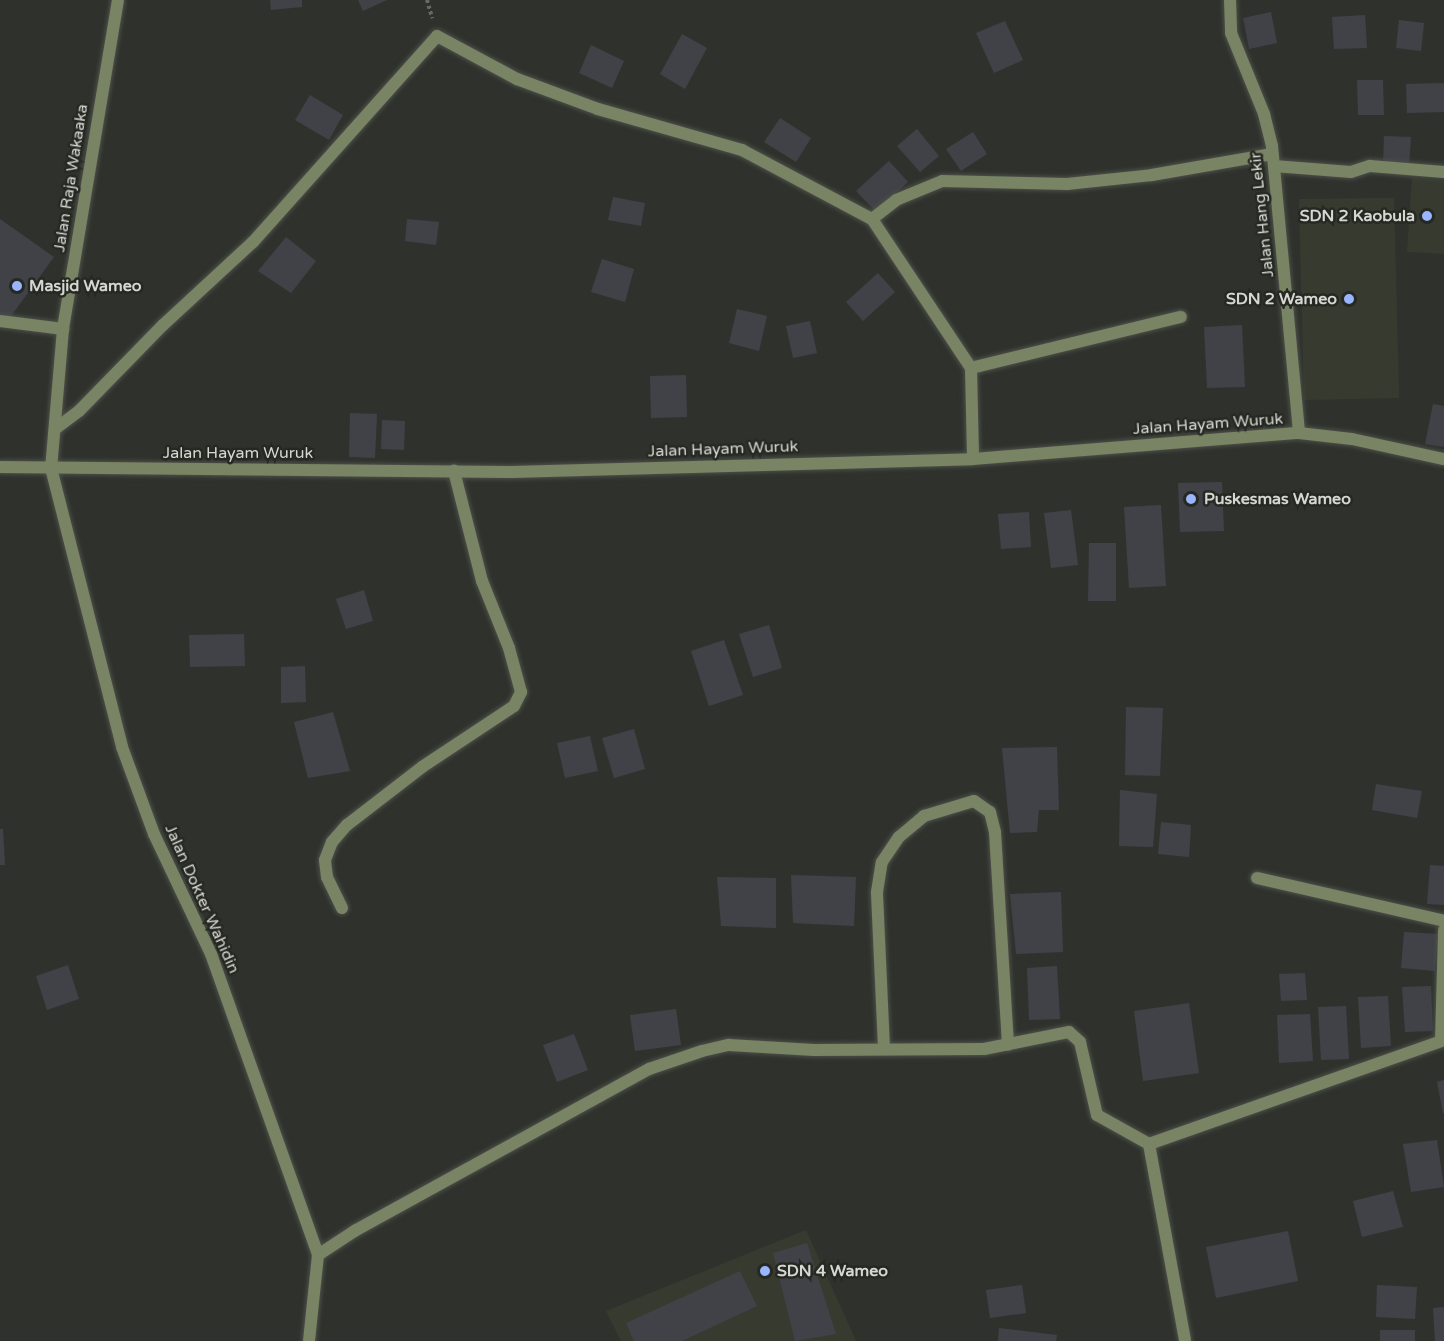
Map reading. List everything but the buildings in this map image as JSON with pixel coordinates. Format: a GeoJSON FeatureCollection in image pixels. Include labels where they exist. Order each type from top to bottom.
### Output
{"type":"FeatureCollection","features":[{"type":"Feature","properties":{"kind":"street","name":"Jalan Raja Wakaaka"},"geometry":{"type":"LineString","coordinates":[[51,468],[63,329],[118,0]]}},
{"type":"Feature","properties":{"kind":"street","name":"Jalan Hang Lekir"},"geometry":{"type":"LineString","coordinates":[[1230,0],[1231,33],[1264,114],[1273,160],[1299,433]]}},
{"type":"Feature","properties":{"kind":"street"},"geometry":{"type":"LineString","coordinates":[[55,429],[79,411],[163,325],[253,242],[437,36],[517,80],[598,109],[742,150],[872,219],[971,368],[973,459]]}},
{"type":"Feature","properties":{"kind":"street"},"geometry":{"type":"LineString","coordinates":[[872,219],[896,200],[942,181],[1067,184],[1273,160],[1351,172],[1370,166],[1444,172]]}},
{"type":"Feature","properties":{"kind":"street"},"geometry":{"type":"LineString","coordinates":[[971,368],[1181,317]]}},
{"type":"Feature","properties":{"kind":"street"},"geometry":{"type":"LineString","coordinates":[[0,321],[63,329]]}},
{"type":"Feature","properties":{"kind":"street","name":"Jalan Hayam Wuruk"},"geometry":{"type":"LineString","coordinates":[[0,467],[454,471],[973,459],[1299,433],[1352,439],[1444,459]]}},
{"type":"Feature","properties":{"kind":"street","name":"Jalan Dokter Wahidin"},"geometry":{"type":"LineString","coordinates":[[51,468],[122,747],[154,834],[211,954],[318,1255],[309,1341]]}},
{"type":"Feature","properties":{"kind":"street"},"geometry":{"type":"LineString","coordinates":[[342,908],[325,860],[332,842],[346,825],[422,766],[514,706],[520,692],[509,648],[482,581],[454,471]]}},
{"type":"Feature","properties":{"kind":"street"},"geometry":{"type":"LineString","coordinates":[[884,1048],[877,892],[882,862],[899,837],[924,816],[974,801],[990,812],[995,832],[1008,1045]]}},
{"type":"Feature","properties":{"kind":"street"},"geometry":{"type":"LineString","coordinates":[[1257,878],[1444,921]]}},
{"type":"Feature","properties":{"kind":"street"},"geometry":{"type":"LineString","coordinates":[[318,1255],[356,1230],[649,1069],[729,1045],[814,1050],[984,1049],[1069,1032],[1076,1036],[1097,1115],[1149,1144],[1442,1040],[1444,930]]}},
{"type":"Feature","properties":{"kind":"street"},"geometry":{"type":"LineString","coordinates":[[1149,1144],[1185,1341]]}},
{"type":"Feature","properties":{"kind":"shaded area","name":"SDN 2 Kaobula"},"geometry":{"type":"Polygon","coordinates":[[[1412,178],[1444,181],[1444,254],[1407,252],[1412,178]]]}},
{"type":"Feature","properties":{"kind":"shaded area","name":"SDN 2 Wameo"},"geometry":{"type":"Polygon","coordinates":[[[1394,198],[1399,398],[1304,400],[1299,199],[1394,198]]]}},
{"type":"Feature","properties":{"kind":"shaded area","name":"SDN 4 Wameo"},"geometry":{"type":"Polygon","coordinates":[[[806,1230],[856,1341],[621,1341],[606,1311],[806,1230]]]}},
{"type":"Feature","properties":{"kind":"place","name":"SDN 2 Kaobula"},"geometry":{"type":"Point","coordinates":[1427,216]}},
{"type":"Feature","properties":{"kind":"place","name":"Masjid Wameo"},"geometry":{"type":"Point","coordinates":[17,286]}},
{"type":"Feature","properties":{"kind":"place","name":"SDN 2 Wameo"},"geometry":{"type":"Point","coordinates":[1349,299]}},
{"type":"Feature","properties":{"kind":"place","name":"Puskesmas Wameo"},"geometry":{"type":"Point","coordinates":[1191,499]}},
{"type":"Feature","properties":{"kind":"place","name":"SDN 4 Wameo"},"geometry":{"type":"Point","coordinates":[765,1271]}}]}
